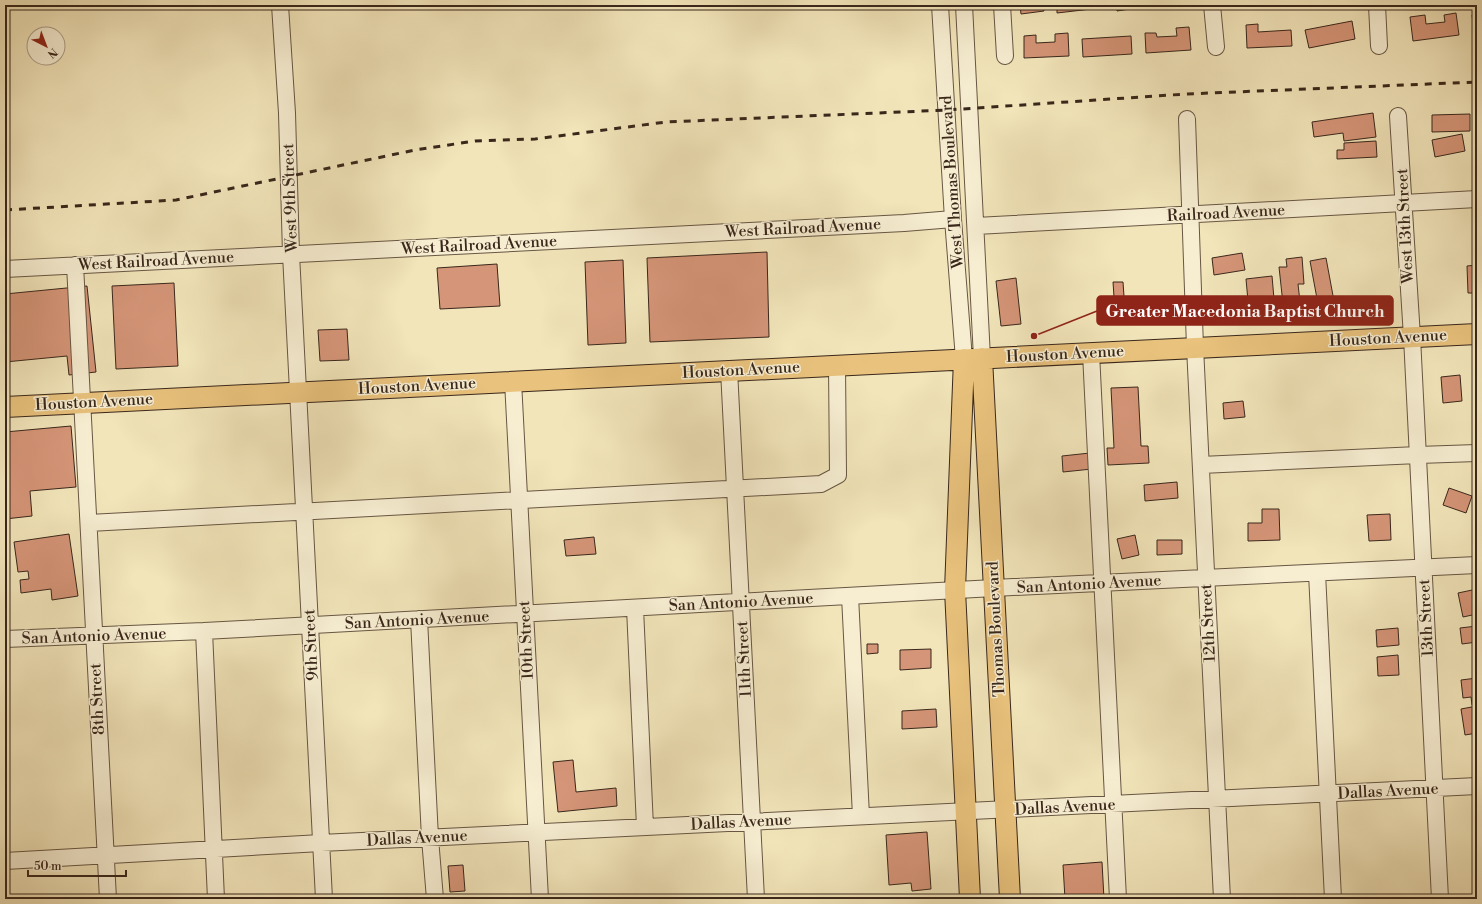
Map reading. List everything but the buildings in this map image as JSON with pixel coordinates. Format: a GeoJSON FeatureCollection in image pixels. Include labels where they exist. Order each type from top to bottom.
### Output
{"type":"FeatureCollection","features":[{"type":"Feature","properties":{"kind":"main road","name":"Houston Avenue"},"geometry":{"type":"LineString","coordinates":[[5,407],[1477,334]]}},
{"type":"Feature","properties":{"kind":"main road","name":"Thomas Boulevard"},"geometry":{"type":"LineString","coordinates":[[973,358],[994,588],[1010,899]]}},
{"type":"Feature","properties":{"kind":"main road"},"geometry":{"type":"LineString","coordinates":[[970,899],[955,590],[973,358]]}},
{"type":"Feature","properties":{"kind":"street","name":"West 9th Street"},"geometry":{"type":"LineString","coordinates":[[280,5],[287,113],[291,254],[298,392]]}},
{"type":"Feature","properties":{"kind":"street","name":"West Thomas Boulevard"},"geometry":{"type":"LineString","coordinates":[[940,5],[953,219],[973,358]]}},
{"type":"Feature","properties":{"kind":"street","name":"West Thomas Boulevard"},"geometry":{"type":"LineString","coordinates":[[964,5],[976,226],[973,358]]}},
{"type":"Feature","properties":{"kind":"street"},"geometry":{"type":"LineString","coordinates":[[1002,5],[1005,56]]}},
{"type":"Feature","properties":{"kind":"street"},"geometry":{"type":"LineString","coordinates":[[1212,5],[1216,46]]}},
{"type":"Feature","properties":{"kind":"street"},"geometry":{"type":"LineString","coordinates":[[1377,5],[1379,46]]}},
{"type":"Feature","properties":{"kind":"street","name":"West 13th Street"},"geometry":{"type":"LineString","coordinates":[[1398,116],[1412,337]]}},
{"type":"Feature","properties":{"kind":"street","name":"12th Street"},"geometry":{"type":"LineString","coordinates":[[1187,119],[1200,465],[1222,899]]}},
{"type":"Feature","properties":{"kind":"street","name":"Railroad Avenue"},"geometry":{"type":"LineString","coordinates":[[976,226],[1477,199]]}},
{"type":"Feature","properties":{"kind":"street","name":"West Railroad Avenue"},"geometry":{"type":"LineString","coordinates":[[5,269],[904,223],[953,219]]}},
{"type":"Feature","properties":{"kind":"street","name":"8th Street"},"geometry":{"type":"LineString","coordinates":[[75,265],[108,899]]}},
{"type":"Feature","properties":{"kind":"street","name":"13th Street"},"geometry":{"type":"LineString","coordinates":[[1412,337],[1440,899]]}},
{"type":"Feature","properties":{"kind":"street"},"geometry":{"type":"LineString","coordinates":[[1090,353],[1118,899]]}},
{"type":"Feature","properties":{"kind":"street"},"geometry":{"type":"LineString","coordinates":[[88,523],[735,490],[821,484],[838,475],[837,365]]}},
{"type":"Feature","properties":{"kind":"street","name":"11th Street"},"geometry":{"type":"LineString","coordinates":[[729,370],[756,899]]}},
{"type":"Feature","properties":{"kind":"street","name":"10th Street"},"geometry":{"type":"LineString","coordinates":[[513,381],[540,899]]}},
{"type":"Feature","properties":{"kind":"street","name":"9th Street"},"geometry":{"type":"LineString","coordinates":[[298,392],[324,899]]}},
{"type":"Feature","properties":{"kind":"street"},"geometry":{"type":"LineString","coordinates":[[1200,465],[1477,453]]}},
{"type":"Feature","properties":{"kind":"street","name":"San Antonio Avenue"},"geometry":{"type":"LineString","coordinates":[[5,639],[204,631],[955,590],[1477,565]]}},
{"type":"Feature","properties":{"kind":"street"},"geometry":{"type":"LineString","coordinates":[[1317,573],[1333,899]]}},
{"type":"Feature","properties":{"kind":"street"},"geometry":{"type":"LineString","coordinates":[[850,596],[861,816]]}},
{"type":"Feature","properties":{"kind":"street"},"geometry":{"type":"LineString","coordinates":[[636,608],[645,827]]}},
{"type":"Feature","properties":{"kind":"street"},"geometry":{"type":"LineString","coordinates":[[419,619],[430,838],[435,899]]}},
{"type":"Feature","properties":{"kind":"street"},"geometry":{"type":"LineString","coordinates":[[204,631],[216,899]]}},
{"type":"Feature","properties":{"kind":"street","name":"Dallas Avenue"},"geometry":{"type":"LineString","coordinates":[[5,861],[213,848],[1477,786]]}},
{"type":"Feature","properties":{"kind":"railway"},"geometry":{"type":"LineString","coordinates":[[5,210],[176,200],[415,150],[475,141],[535,139],[666,122],[947,110],[1186,94],[1477,82]]}},
{"type":"Feature","properties":{"kind":"place","name":"Greater Macedonia Baptist Church"},"geometry":{"type":"Point","coordinates":[1034,336]}}]}
